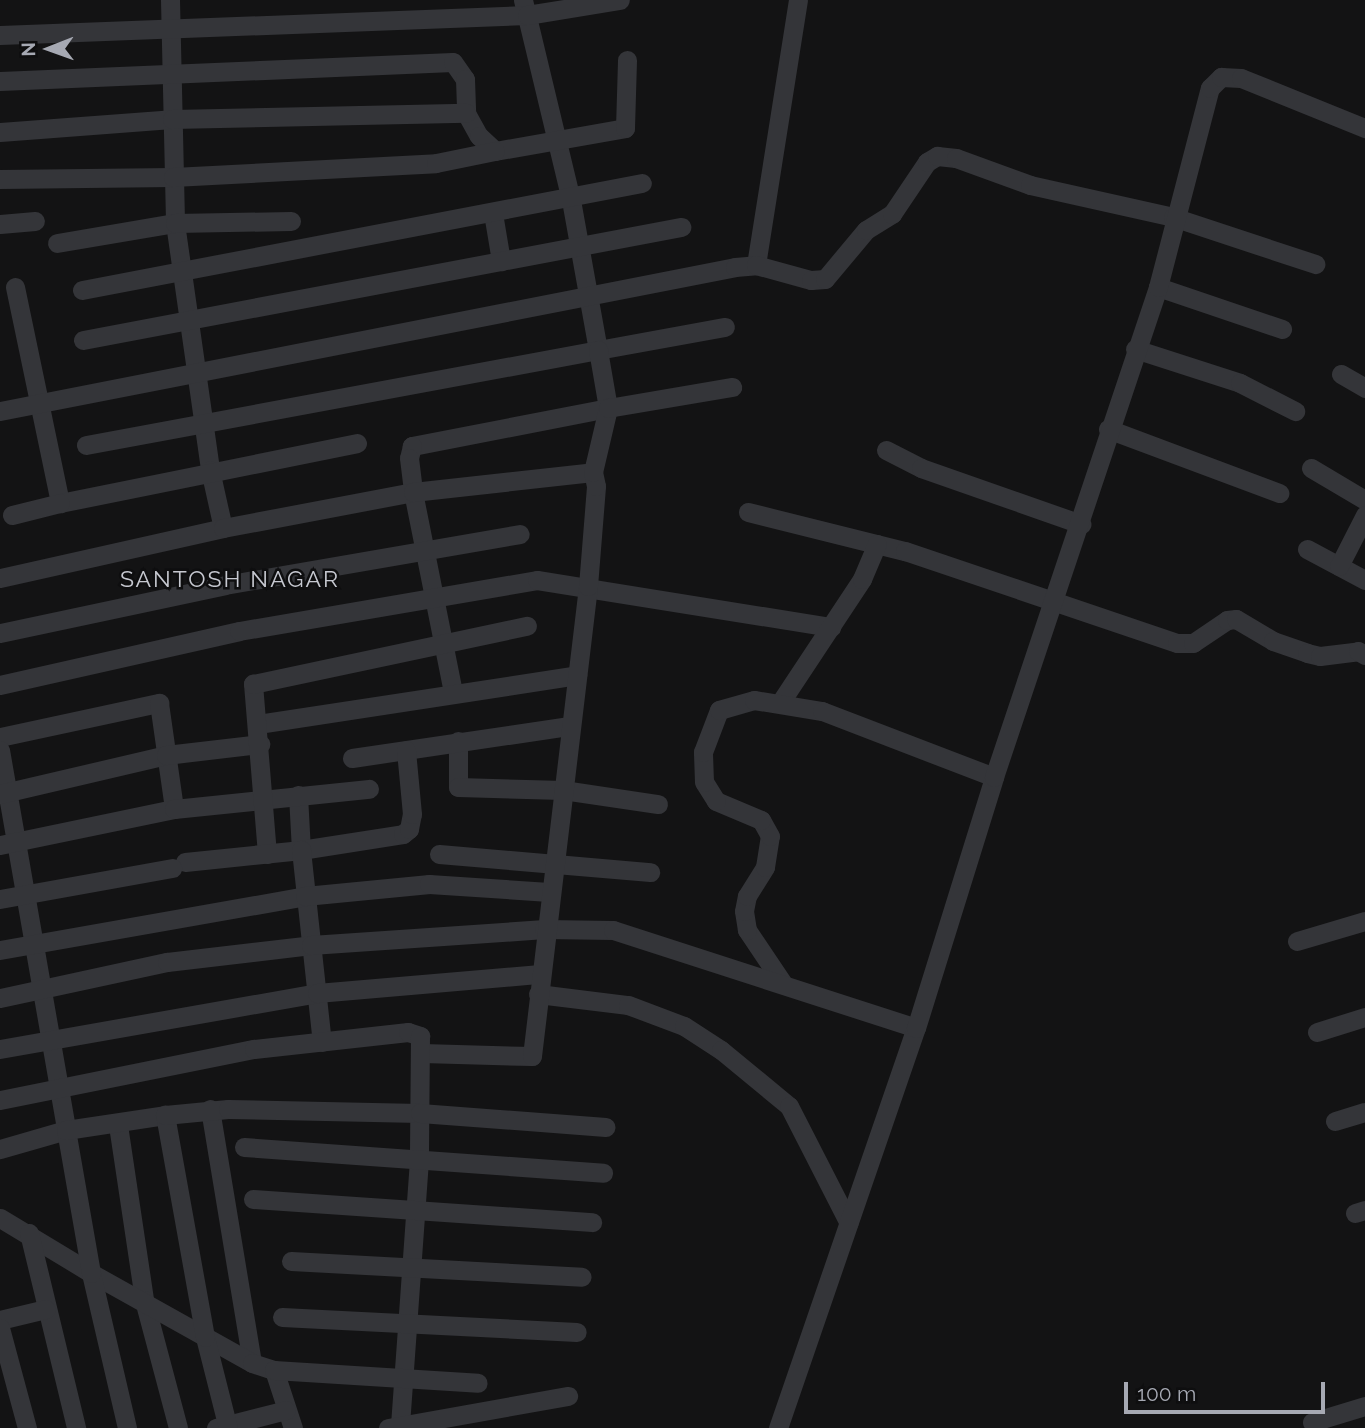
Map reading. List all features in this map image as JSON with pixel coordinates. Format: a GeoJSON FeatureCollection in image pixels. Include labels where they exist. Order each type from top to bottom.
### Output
{"type":"FeatureCollection","features":[{"type":"Feature","properties":{"kind":"street"},"geometry":{"type":"LineString","coordinates":[[170,0],[175,223],[210,470],[223,528]]}},
{"type":"Feature","properties":{"kind":"street"},"geometry":{"type":"LineString","coordinates":[[0,35],[172,28],[620,0]]}},
{"type":"Feature","properties":{"kind":"street"},"geometry":{"type":"LineString","coordinates":[[756,265],[798,0]]}},
{"type":"Feature","properties":{"kind":"street"},"geometry":{"type":"LineString","coordinates":[[422,1053],[533,1056],[544,929],[588,586],[597,478],[593,472],[608,408],[571,200],[525,7]]}},
{"type":"Feature","properties":{"kind":"street"},"geometry":{"type":"LineString","coordinates":[[0,179],[173,177],[436,163],[625,128],[627,60]]}},
{"type":"Feature","properties":{"kind":"street"},"geometry":{"type":"LineString","coordinates":[[0,81],[453,62],[465,79],[466,113],[479,136],[495,150]]}},
{"type":"Feature","properties":{"kind":"street"},"geometry":{"type":"LineString","coordinates":[[778,1428],[916,1028],[993,777],[1081,524],[1108,429],[1157,287],[1173,217],[1210,88],[1221,77],[1241,78],[1365,128]]}},
{"type":"Feature","properties":{"kind":"street"},"geometry":{"type":"LineString","coordinates":[[0,132],[172,119],[466,113]]}},
{"type":"Feature","properties":{"kind":"street"},"geometry":{"type":"LineString","coordinates":[[0,411],[756,265],[811,281],[825,279],[866,230],[892,214],[927,162],[937,156],[956,158],[1030,185],[1173,217],[1315,264]]}},
{"type":"Feature","properties":{"kind":"street"},"geometry":{"type":"LineString","coordinates":[[82,290],[571,200],[642,183]]}},
{"type":"Feature","properties":{"kind":"street"},"geometry":{"type":"LineString","coordinates":[[493,213],[501,261]]}},
{"type":"Feature","properties":{"kind":"street"},"geometry":{"type":"LineString","coordinates":[[0,224],[35,221]]}},
{"type":"Feature","properties":{"kind":"street"},"geometry":{"type":"LineString","coordinates":[[57,243],[175,223],[291,221]]}},
{"type":"Feature","properties":{"kind":"street"},"geometry":{"type":"LineString","coordinates":[[83,340],[681,227]]}},
{"type":"Feature","properties":{"kind":"street"},"geometry":{"type":"LineString","coordinates":[[15,287],[60,503]]}},
{"type":"Feature","properties":{"kind":"street"},"geometry":{"type":"LineString","coordinates":[[1157,287],[1282,329]]}},
{"type":"Feature","properties":{"kind":"street"},"geometry":{"type":"LineString","coordinates":[[86,444],[725,327]]}},
{"type":"Feature","properties":{"kind":"street"},"geometry":{"type":"LineString","coordinates":[[1135,349],[1240,383],[1295,411]]}},
{"type":"Feature","properties":{"kind":"street"},"geometry":{"type":"LineString","coordinates":[[1341,374],[1365,388]]}},
{"type":"Feature","properties":{"kind":"street"},"geometry":{"type":"LineString","coordinates":[[453,692],[413,492],[409,457],[412,446],[422,440],[732,387]]}},
{"type":"Feature","properties":{"kind":"street"},"geometry":{"type":"LineString","coordinates":[[1108,429],[1279,493]]}},
{"type":"Feature","properties":{"kind":"street"},"geometry":{"type":"LineString","coordinates":[[12,515],[210,470],[358,443]]}},
{"type":"Feature","properties":{"kind":"street"},"geometry":{"type":"LineString","coordinates":[[886,450],[922,468],[1081,524]]}},
{"type":"Feature","properties":{"kind":"street"},"geometry":{"type":"LineString","coordinates":[[1311,468],[1365,500]]}},
{"type":"Feature","properties":{"kind":"street"},"geometry":{"type":"LineString","coordinates":[[0,578],[223,528],[413,492],[593,472]]}},
{"type":"Feature","properties":{"kind":"street"},"geometry":{"type":"LineString","coordinates":[[748,512],[877,544],[1177,643],[1193,643],[1227,621],[1237,620],[1273,641],[1307,653],[1331,655],[1357,651],[1365,655]]}},
{"type":"Feature","properties":{"kind":"street"},"geometry":{"type":"LineString","coordinates":[[1339,566],[1365,515]]}},
{"type":"Feature","properties":{"kind":"street"},"geometry":{"type":"LineString","coordinates":[[0,633],[424,547],[520,534]]}},
{"type":"Feature","properties":{"kind":"street"},"geometry":{"type":"LineString","coordinates":[[779,703],[862,579],[877,544]]}},
{"type":"Feature","properties":{"kind":"street"},"geometry":{"type":"LineString","coordinates":[[1307,549],[1365,580]]}},
{"type":"Feature","properties":{"kind":"street"},"geometry":{"type":"LineString","coordinates":[[0,685],[239,631],[433,600],[537,580],[588,586],[831,627]]}},
{"type":"Feature","properties":{"kind":"street"},"geometry":{"type":"LineString","coordinates":[[267,854],[253,684],[527,626]]}},
{"type":"Feature","properties":{"kind":"street"},"geometry":{"type":"LineString","coordinates":[[4,793],[453,692],[577,675]]}},
{"type":"Feature","properties":{"kind":"street"},"geometry":{"type":"LineString","coordinates":[[782,982],[747,930],[744,911],[747,896],[765,867],[770,836],[761,820],[709,794],[703,752],[719,710],[754,700],[822,711],[993,777]]}},
{"type":"Feature","properties":{"kind":"street"},"geometry":{"type":"LineString","coordinates":[[0,737],[159,703],[174,809]]}},
{"type":"Feature","properties":{"kind":"street"},"geometry":{"type":"LineString","coordinates":[[352,758],[570,726]]}},
{"type":"Feature","properties":{"kind":"street"},"geometry":{"type":"LineString","coordinates":[[458,741],[458,787],[563,790],[658,804]]}},
{"type":"Feature","properties":{"kind":"street"},"geometry":{"type":"LineString","coordinates":[[0,750],[8,843],[25,895],[47,1038],[91,1273],[127,1428]]}},
{"type":"Feature","properties":{"kind":"street"},"geometry":{"type":"LineString","coordinates":[[0,899],[178,865],[301,850],[409,829],[412,814],[406,750]]}},
{"type":"Feature","properties":{"kind":"street"},"geometry":{"type":"LineString","coordinates":[[8,843],[174,809],[369,789]]}},
{"type":"Feature","properties":{"kind":"street"},"geometry":{"type":"LineString","coordinates":[[298,795],[305,896],[322,1042]]}},
{"type":"Feature","properties":{"kind":"street"},"geometry":{"type":"LineString","coordinates":[[439,853],[554,860],[650,872]]}},
{"type":"Feature","properties":{"kind":"street"},"geometry":{"type":"LineString","coordinates":[[0,950],[305,896],[429,884],[549,892]]}},
{"type":"Feature","properties":{"kind":"street"},"geometry":{"type":"LineString","coordinates":[[1297,941],[1365,921]]}},
{"type":"Feature","properties":{"kind":"street"},"geometry":{"type":"LineString","coordinates":[[0,998],[167,962],[311,945],[544,929],[613,930],[782,982],[916,1028]]}},
{"type":"Feature","properties":{"kind":"street"},"geometry":{"type":"LineString","coordinates":[[0,1049],[47,1038],[317,993],[539,984],[628,1005],[684,1026],[721,1050],[789,1105],[849,1223]]}},
{"type":"Feature","properties":{"kind":"street"},"geometry":{"type":"LineString","coordinates":[[1317,1032],[1365,1017]]}},
{"type":"Feature","properties":{"kind":"street"},"geometry":{"type":"LineString","coordinates":[[0,1100],[254,1049],[408,1032],[420,1037],[422,1053],[419,1160],[413,1268],[404,1379],[395,1427],[505,1418],[568,1396]]}},
{"type":"Feature","properties":{"kind":"street"},"geometry":{"type":"LineString","coordinates":[[210,1109],[252,1363]]}},
{"type":"Feature","properties":{"kind":"street"},"geometry":{"type":"LineString","coordinates":[[0,1149],[66,1130],[118,1125],[210,1109],[420,1113],[605,1127]]}},
{"type":"Feature","properties":{"kind":"street"},"geometry":{"type":"LineString","coordinates":[[1335,1121],[1365,1112]]}},
{"type":"Feature","properties":{"kind":"street"},"geometry":{"type":"LineString","coordinates":[[165,1115],[223,1427],[290,1419],[274,1370]]}},
{"type":"Feature","properties":{"kind":"street"},"geometry":{"type":"LineString","coordinates":[[118,1125],[144,1300],[178,1428]]}},
{"type":"Feature","properties":{"kind":"street"},"geometry":{"type":"LineString","coordinates":[[244,1147],[603,1172]]}},
{"type":"Feature","properties":{"kind":"street"},"geometry":{"type":"LineString","coordinates":[[253,1199],[592,1222]]}},
{"type":"Feature","properties":{"kind":"street"},"geometry":{"type":"LineString","coordinates":[[0,1218],[29,1233],[91,1273],[144,1300],[252,1363],[274,1370],[478,1383]]}},
{"type":"Feature","properties":{"kind":"street"},"geometry":{"type":"LineString","coordinates":[[29,1233],[76,1428]]}},
{"type":"Feature","properties":{"kind":"street"},"geometry":{"type":"LineString","coordinates":[[291,1261],[582,1277]]}},
{"type":"Feature","properties":{"kind":"street"},"geometry":{"type":"LineString","coordinates":[[0,1320],[46,1309]]}},
{"type":"Feature","properties":{"kind":"street"},"geometry":{"type":"LineString","coordinates":[[282,1317],[577,1332]]}},
{"type":"Feature","properties":{"kind":"street"},"geometry":{"type":"LineString","coordinates":[[0,1328],[27,1428]]}},
{"type":"Feature","properties":{"kind":"street"},"geometry":{"type":"LineString","coordinates":[[1312,1422],[1365,1406]]}},
{"type":"Feature","properties":{"kind":"district","name":"SANTOSH NAGAR"},"geometry":{"type":"Point","coordinates":[230,579]}}]}
